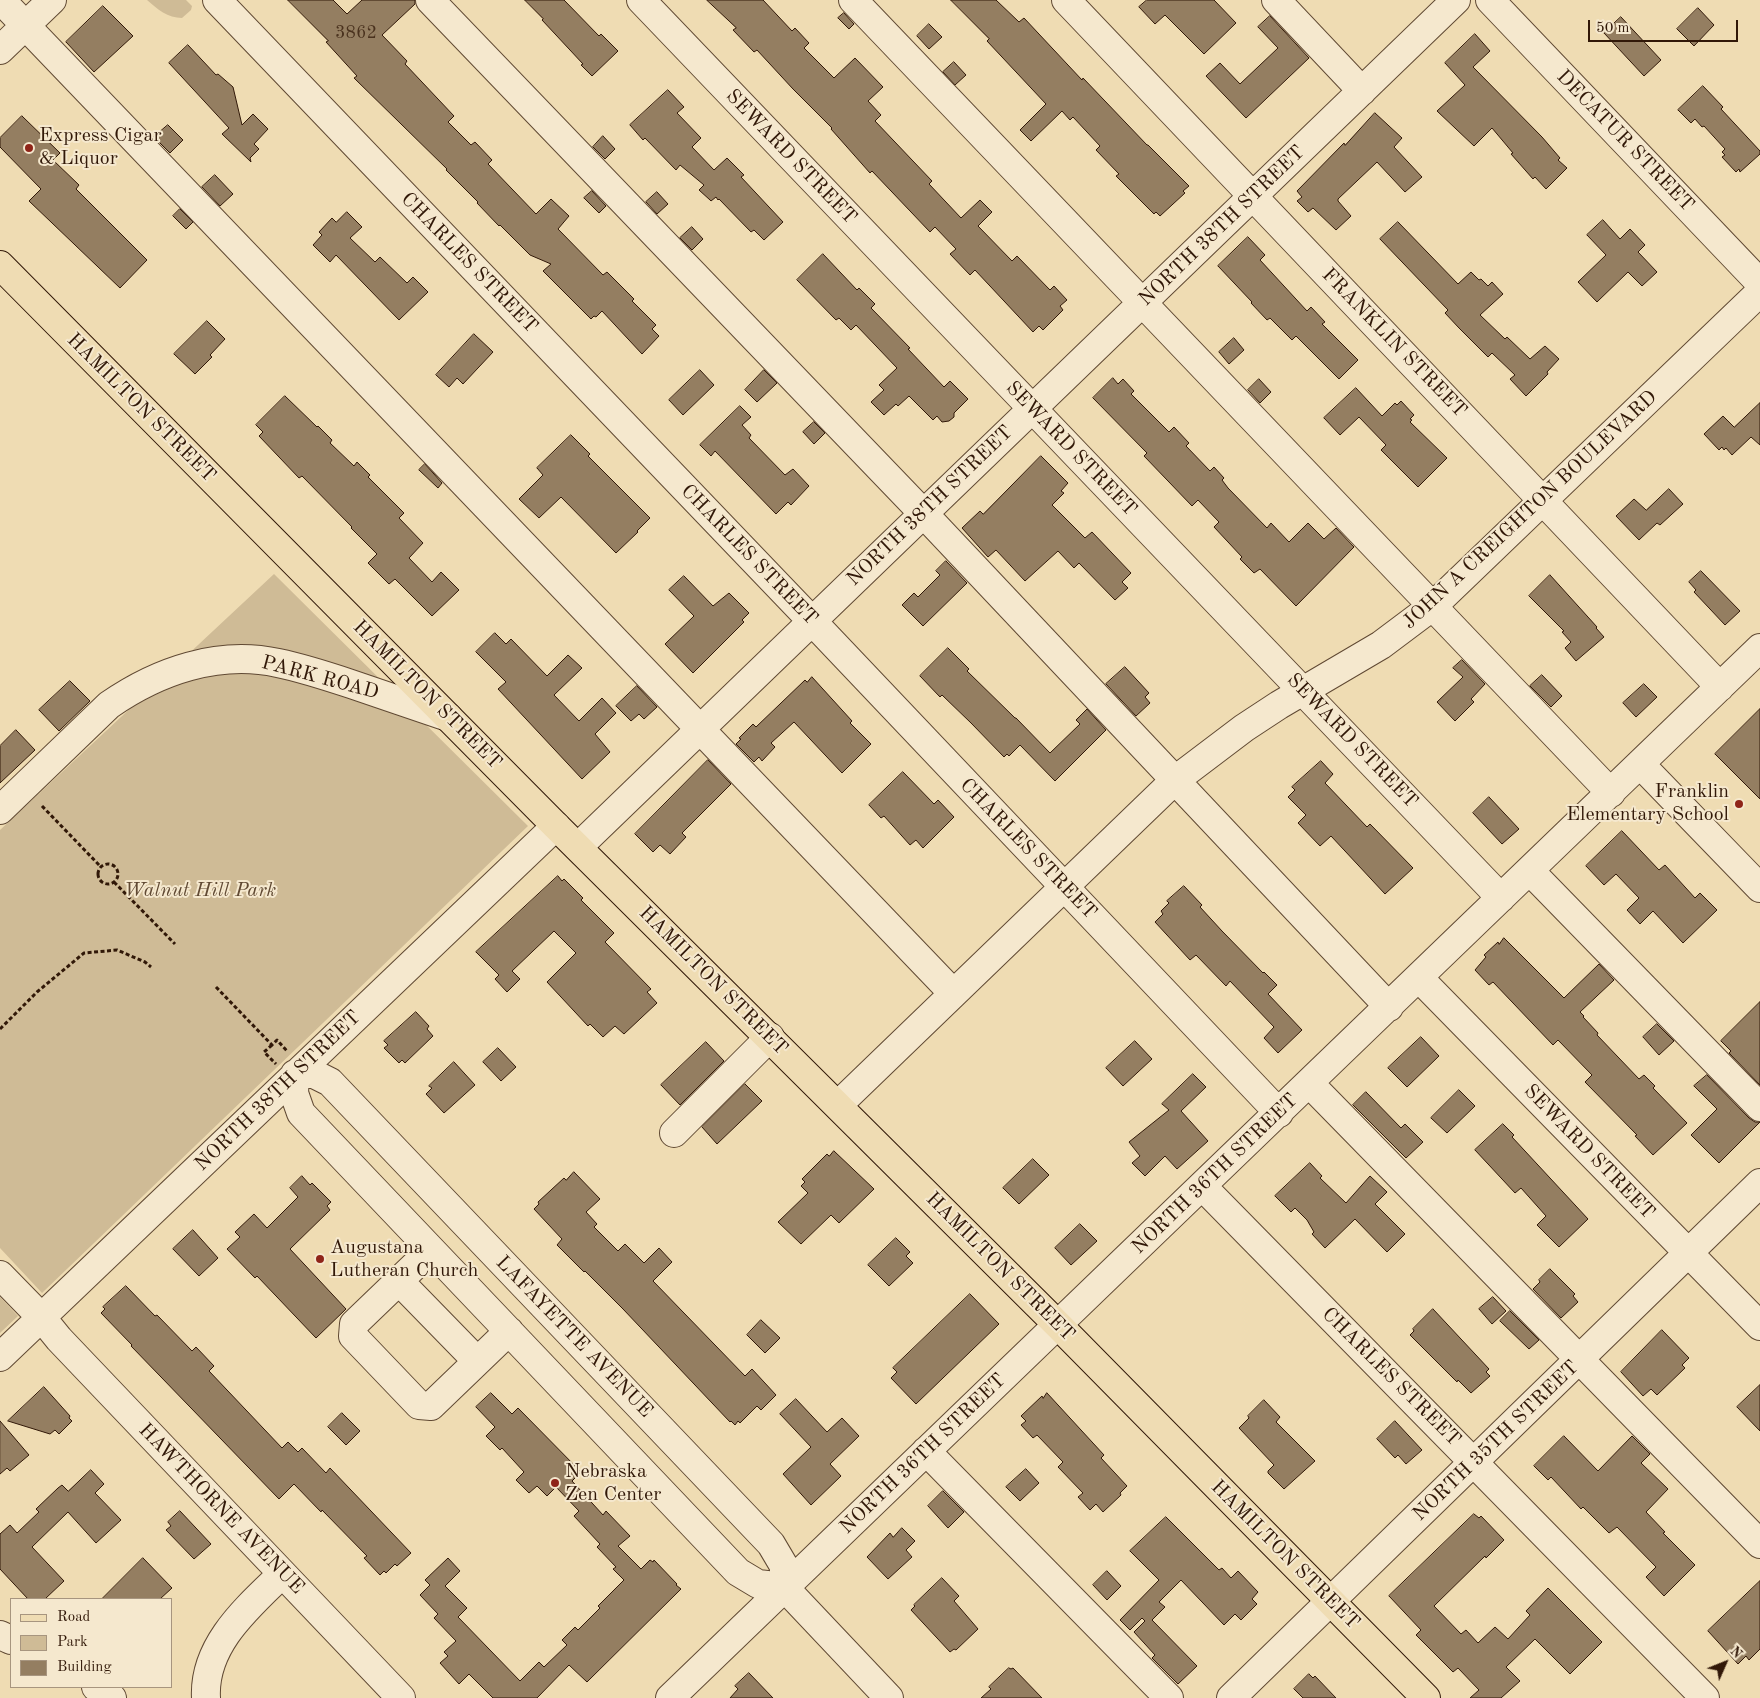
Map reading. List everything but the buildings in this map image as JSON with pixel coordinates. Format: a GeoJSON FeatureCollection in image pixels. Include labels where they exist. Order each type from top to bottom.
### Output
{"type":"FeatureCollection","features":[{"type":"Feature","properties":{"kind":"main road","name":"HAMILTON STREET"},"geometry":{"type":"LineString","coordinates":[[0,265],[556,826],[1058,1324],[1426,1698]]}},
{"type":"Feature","properties":{"kind":"street"},"geometry":{"type":"LineString","coordinates":[[1,0],[953,993]]}},
{"type":"Feature","properties":{"kind":"street"},"geometry":{"type":"LineString","coordinates":[[0,50],[52,0]]}},
{"type":"Feature","properties":{"kind":"street","name":"CHARLES STREET"},"geometry":{"type":"LineString","coordinates":[[217,0],[1279,1112]]}},
{"type":"Feature","properties":{"kind":"street"},"geometry":{"type":"LineString","coordinates":[[430,0],[923,513],[1389,1007]]}},
{"type":"Feature","properties":{"kind":"street","name":"SEWARD STREET"},"geometry":{"type":"LineString","coordinates":[[641,0],[1502,898]]}},
{"type":"Feature","properties":{"kind":"street"},"geometry":{"type":"LineString","coordinates":[[853,0],[1611,792]]}},
{"type":"Feature","properties":{"kind":"street","name":"FRANKLIN STREET"},"geometry":{"type":"LineString","coordinates":[[1066,0],[1720,687]]}},
{"type":"Feature","properties":{"kind":"street"},"geometry":{"type":"LineString","coordinates":[[1276,0],[1362,90]]}},
{"type":"Feature","properties":{"kind":"street","name":"NORTH 38TH STREET"},"geometry":{"type":"LineString","coordinates":[[578,847],[811,620],[1456,0]]}},
{"type":"Feature","properties":{"kind":"street","name":"DECATUR STREET"},"geometry":{"type":"LineString","coordinates":[[1490,0],[1760,283]]}},
{"type":"Feature","properties":{"kind":"street","name":"JOHN A CREIGHTON BOULEVARD"},"geometry":{"type":"LineString","coordinates":[[838,1105],[1174,781],[1244,728],[1382,645],[1433,606],[1760,292]]}},
{"type":"Feature","properties":{"kind":"street","name":"NORTH 36TH STREET"},"geometry":{"type":"LineString","coordinates":[[670,1698],[1760,648]]}},
{"type":"Feature","properties":{"kind":"street","name":"PARK ROAD"},"geometry":{"type":"LineString","coordinates":[[0,810],[109,706],[127,693],[158,677],[204,663],[234,659],[277,662],[323,675],[448,717]]}},
{"type":"Feature","properties":{"kind":"street"},"geometry":{"type":"LineString","coordinates":[[1640,764],[1760,888]]}},
{"type":"Feature","properties":{"kind":"street","name":"NORTH 38TH STREET"},"geometry":{"type":"LineString","coordinates":[[0,1357],[42,1318],[289,1066],[556,826]]}},
{"type":"Feature","properties":{"kind":"street"},"geometry":{"type":"LineString","coordinates":[[1530,871],[1760,1107]]}},
{"type":"Feature","properties":{"kind":"street","name":"SEWARD STREET"},"geometry":{"type":"LineString","coordinates":[[1419,978],[1760,1326]]}},
{"type":"Feature","properties":{"kind":"street"},"geometry":{"type":"LineString","coordinates":[[674,1133],[770,1037]]}},
{"type":"Feature","properties":{"kind":"street"},"geometry":{"type":"LineString","coordinates":[[289,1066],[294,1093],[301,1114],[738,1572],[758,1584],[784,1587],[890,1698]]}},
{"type":"Feature","properties":{"kind":"street","name":"LAFAYETTE AVENUE"},"geometry":{"type":"LineString","coordinates":[[289,1066],[314,1074],[330,1082],[771,1544],[784,1566],[784,1587]]}},
{"type":"Feature","properties":{"kind":"street"},"geometry":{"type":"LineString","coordinates":[[1309,1083],[1760,1544]]}},
{"type":"Feature","properties":{"kind":"street","name":"NORTH 35TH STREET"},"geometry":{"type":"LineString","coordinates":[[1231,1698],[1760,1183]]}},
{"type":"Feature","properties":{"kind":"street","name":"CHARLES STREET"},"geometry":{"type":"LineString","coordinates":[[1202,1186],[1705,1698]]}},
{"type":"Feature","properties":{"kind":"street"},"geometry":{"type":"LineString","coordinates":[[431,1250],[354,1324],[353,1336],[419,1405],[431,1406],[509,1331]]}},
{"type":"Feature","properties":{"kind":"street","name":"HAWTHORNE AVENUE"},"geometry":{"type":"LineString","coordinates":[[0,1274],[401,1698]]}},
{"type":"Feature","properties":{"kind":"street"},"geometry":{"type":"LineString","coordinates":[[399,1281],[477,1362]]}},
{"type":"Feature","properties":{"kind":"street"},"geometry":{"type":"LineString","coordinates":[[536,1359],[567,1330]]}},
{"type":"Feature","properties":{"kind":"street"},"geometry":{"type":"LineString","coordinates":[[926,1451],[1169,1698]]}},
{"type":"Feature","properties":{"kind":"street"},"geometry":{"type":"LineString","coordinates":[[206,1698],[205,1688],[219,1645],[232,1626],[282,1574]]}},
{"type":"Feature","properties":{"kind":"street"},"geometry":{"type":"LineString","coordinates":[[97,1688],[112,1698]]}},
{"type":"Feature","properties":{"kind":"path"},"geometry":{"type":"LineString","coordinates":[[42,806],[101,867]]}},
{"type":"Feature","properties":{"kind":"path"},"geometry":{"type":"LineString","coordinates":[[107,864],[116,867],[118,873],[114,882],[108,884],[102,882],[98,873],[101,867],[107,864]]}},
{"type":"Feature","properties":{"kind":"path"},"geometry":{"type":"LineString","coordinates":[[114,882],[174,944]]}},
{"type":"Feature","properties":{"kind":"path"},"geometry":{"type":"LineString","coordinates":[[0,1029],[36,992],[84,953],[117,950],[145,962],[151,967]]}},
{"type":"Feature","properties":{"kind":"path"},"geometry":{"type":"LineString","coordinates":[[216,987],[272,1045]]}},
{"type":"Feature","properties":{"kind":"path"},"geometry":{"type":"LineString","coordinates":[[277,1040],[289,1066],[264,1052],[277,1040]]}},
{"type":"Feature","properties":{"kind":"green space"},"geometry":{"type":"Polygon","coordinates":[[[147,0],[186,0],[192,6],[191,10],[182,18],[177,18],[163,12],[147,0]]]}},
{"type":"Feature","properties":{"kind":"green space","name":"Walnut Hill Park"},"geometry":{"type":"Polygon","coordinates":[[[274,574],[528,826],[42,1293],[0,1248],[0,830],[274,574]]]}},
{"type":"Feature","properties":{"kind":"green space"},"geometry":{"type":"Polygon","coordinates":[[[0,1297],[18,1316],[0,1333],[0,1297]]]}},
{"type":"Feature","properties":{"kind":"place","name":"Express Cigar & Liquor"},"geometry":{"type":"Point","coordinates":[29,148]}},
{"type":"Feature","properties":{"kind":"place","name":"Franklin Elementary School"},"geometry":{"type":"Point","coordinates":[1739,804]}},
{"type":"Feature","properties":{"kind":"place","name":"Augustana Lutheran Church"},"geometry":{"type":"Point","coordinates":[320,1259]}},
{"type":"Feature","properties":{"kind":"place","name":"Nebraska Zen Center"},"geometry":{"type":"Point","coordinates":[555,1483]}}]}
